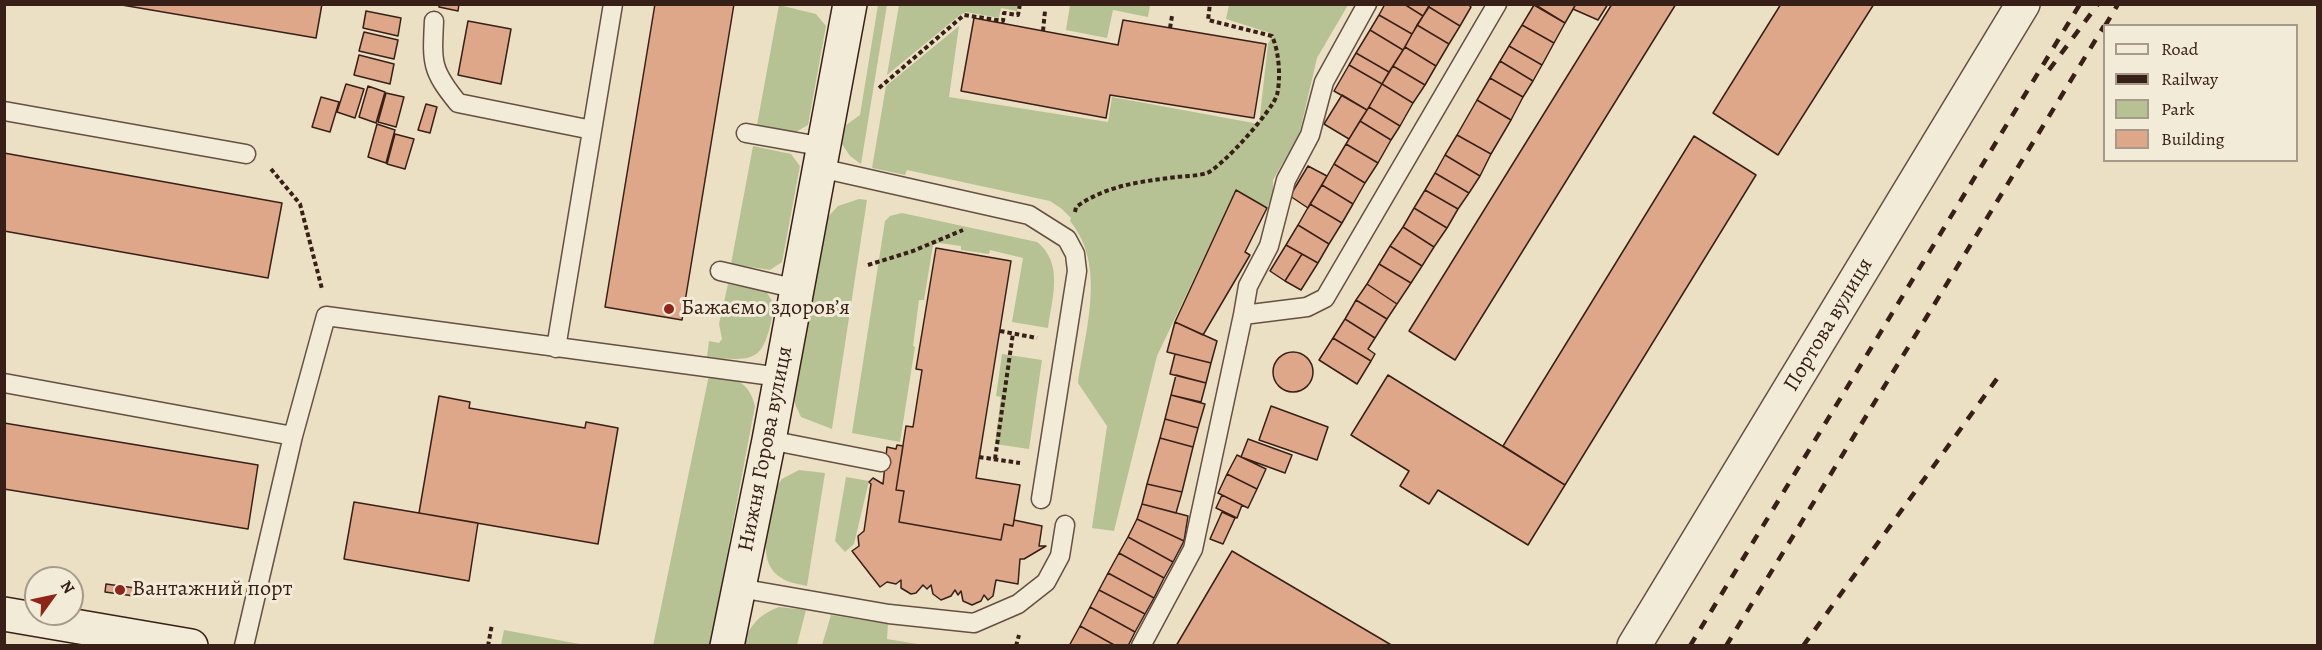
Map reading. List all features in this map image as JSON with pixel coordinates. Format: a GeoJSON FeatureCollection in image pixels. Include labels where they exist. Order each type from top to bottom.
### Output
{"type":"FeatureCollection","features":[{"type":"Feature","properties":{"kind":"street","name":"Портова вулиця"},"geometry":{"type":"LineString","coordinates":[[1634,645],[2023,4]]}},
{"type":"Feature","properties":{"kind":"street","name":"Нижня Горова вулиця"},"geometry":{"type":"LineString","coordinates":[[727,645],[823,158],[843,6]]}},
{"type":"Feature","properties":{"kind":"street"},"geometry":{"type":"LineString","coordinates":[[4,614],[192,645]]}},
{"type":"Feature","properties":{"kind":"lane"},"geometry":{"type":"LineString","coordinates":[[556,348],[613,4]]}},
{"type":"Feature","properties":{"kind":"lane"},"geometry":{"type":"LineString","coordinates":[[1141,645],[1193,549],[1248,286],[1269,246],[1286,180],[1310,135],[1324,82],[1367,4]]}},
{"type":"Feature","properties":{"kind":"lane"},"geometry":{"type":"LineString","coordinates":[[1243,315],[1307,307],[1325,298],[1497,4]]}},
{"type":"Feature","properties":{"kind":"lane"},"geometry":{"type":"LineString","coordinates":[[434,21],[432,61],[442,83],[458,103],[592,130]]}},
{"type":"Feature","properties":{"kind":"lane"},"geometry":{"type":"LineString","coordinates":[[4,111],[246,154]]}},
{"type":"Feature","properties":{"kind":"lane"},"geometry":{"type":"LineString","coordinates":[[746,133],[823,158],[1029,215],[1066,239],[1075,254],[1077,271],[1041,499]]}},
{"type":"Feature","properties":{"kind":"lane"},"geometry":{"type":"LineString","coordinates":[[720,270],[798,289]]}},
{"type":"Feature","properties":{"kind":"lane"},"geometry":{"type":"LineString","coordinates":[[244,645],[293,436],[326,316],[780,377]]}},
{"type":"Feature","properties":{"kind":"lane"},"geometry":{"type":"LineString","coordinates":[[4,383],[293,436]]}},
{"type":"Feature","properties":{"kind":"lane"},"geometry":{"type":"LineString","coordinates":[[769,440],[881,462]]}},
{"type":"Feature","properties":{"kind":"lane"},"geometry":{"type":"LineString","coordinates":[[739,588],[889,614],[974,622],[1018,604],[1046,582],[1060,556],[1065,525]]}},
{"type":"Feature","properties":{"kind":"path"},"geometry":{"type":"LineString","coordinates":[[879,88],[964,15],[1003,21],[1004,12],[1018,15],[1020,4]]}},
{"type":"Feature","properties":{"kind":"path"},"geometry":{"type":"LineString","coordinates":[[1061,235],[1070,224],[1076,207],[1106,189],[1124,184],[1207,173],[1221,163],[1270,110],[1277,94],[1278,71],[1272,36],[1208,20],[1210,4]]}},
{"type":"Feature","properties":{"kind":"path"},"geometry":{"type":"LineString","coordinates":[[1043,31],[1045,11]]}},
{"type":"Feature","properties":{"kind":"path"},"geometry":{"type":"LineString","coordinates":[[1170,28],[1172,16]]}},
{"type":"Feature","properties":{"kind":"path"},"geometry":{"type":"LineString","coordinates":[[246,154],[275,171],[300,204],[321,279],[326,316]]}},
{"type":"Feature","properties":{"kind":"path"},"geometry":{"type":"LineString","coordinates":[[868,265],[932,244],[971,225]]}},
{"type":"Feature","properties":{"kind":"path"},"geometry":{"type":"LineString","coordinates":[[1000,330],[1048,340]]}},
{"type":"Feature","properties":{"kind":"path"},"geometry":{"type":"LineString","coordinates":[[995,459],[1013,333]]}},
{"type":"Feature","properties":{"kind":"path"},"geometry":{"type":"LineString","coordinates":[[979,457],[1030,464]]}},
{"type":"Feature","properties":{"kind":"path"},"geometry":{"type":"LineString","coordinates":[[488,645],[492,624]]}},
{"type":"Feature","properties":{"kind":"green space"},"geometry":{"type":"Polygon","coordinates":[[[899,4],[1018,5],[1017,11],[1001,8],[999,18],[966,12],[960,15],[887,75],[899,4]]]}},
{"type":"Feature","properties":{"kind":"green space"},"geometry":{"type":"Polygon","coordinates":[[[1070,4],[1150,5],[1148,17],[1113,10],[1107,38],[1066,30],[1070,4]]]}},
{"type":"Feature","properties":{"kind":"green space"},"geometry":{"type":"Polygon","coordinates":[[[779,5],[816,14],[826,26],[808,125],[794,133],[757,125],[779,5]]]}},
{"type":"Feature","properties":{"kind":"green space"},"geometry":{"type":"Polygon","coordinates":[[[878,5],[887,5],[861,164],[850,156],[842,144],[846,125],[860,115],[878,5]]]}},
{"type":"Feature","properties":{"kind":"green space"},"geometry":{"type":"Polygon","coordinates":[[[1229,5],[1348,5],[1317,58],[1299,135],[1273,180],[1273,195],[1267,208],[1236,190],[1157,356],[1114,531],[1092,528],[1107,426],[1078,383],[1088,320],[1091,278],[1088,258],[1081,239],[1070,221],[1071,218],[1050,201],[907,170],[905,175],[872,168],[886,86],[959,26],[949,97],[1108,122],[1112,97],[1259,124],[1268,44],[1273,34],[1226,19],[1229,5]]]}},
{"type":"Feature","properties":{"kind":"green space"},"geometry":{"type":"Polygon","coordinates":[[[753,146],[791,154],[800,166],[782,262],[770,270],[731,264],[753,146]]]}},
{"type":"Feature","properties":{"kind":"green space"},"geometry":{"type":"Polygon","coordinates":[[[859,199],[867,200],[832,429],[801,417],[795,404],[794,393],[827,218],[838,206],[859,199]]]}},
{"type":"Feature","properties":{"kind":"green space"},"geometry":{"type":"Polygon","coordinates":[[[902,213],[1037,242],[1051,260],[1054,282],[1048,328],[1012,322],[1023,258],[990,250],[989,254],[961,250],[961,246],[939,243],[933,245],[924,300],[919,300],[913,346],[915,347],[900,442],[852,433],[885,221],[890,216],[902,213]]]}},
{"type":"Feature","properties":{"kind":"green space"},"geometry":{"type":"Polygon","coordinates":[[[728,284],[766,291],[775,306],[763,347],[750,357],[725,359],[707,357],[709,341],[719,343],[722,339],[719,324],[728,284]]]}},
{"type":"Feature","properties":{"kind":"green space"},"geometry":{"type":"Polygon","coordinates":[[[1002,354],[1042,360],[1029,449],[995,444],[1001,397],[996,396],[1002,354]]]}},
{"type":"Feature","properties":{"kind":"green space"},"geometry":{"type":"Polygon","coordinates":[[[709,375],[733,379],[744,385],[749,390],[755,406],[710,645],[653,646],[709,375]]]}},
{"type":"Feature","properties":{"kind":"green space"},"geometry":{"type":"Polygon","coordinates":[[[799,470],[825,473],[807,586],[780,577],[772,569],[767,559],[766,547],[766,534],[777,486],[782,479],[799,470]]]}},
{"type":"Feature","properties":{"kind":"green space"},"geometry":{"type":"Polygon","coordinates":[[[846,477],[869,481],[854,544],[845,552],[835,541],[846,477]]]}},
{"type":"Feature","properties":{"kind":"green space"},"geometry":{"type":"Polygon","coordinates":[[[779,607],[806,610],[797,645],[744,645],[752,626],[766,613],[779,607]]]}},
{"type":"Feature","properties":{"kind":"green space"},"geometry":{"type":"Polygon","coordinates":[[[831,615],[888,624],[887,639],[924,645],[822,645],[831,615]]]}},
{"type":"Feature","properties":{"kind":"green space"},"geometry":{"type":"Polygon","coordinates":[[[504,630],[585,645],[501,645],[504,630]]]}},
{"type":"Feature","properties":{"kind":"building"},"geometry":{"type":"Polygon","coordinates":[[[116,4],[322,4],[316,38],[116,4]]]}},
{"type":"Feature","properties":{"kind":"building"},"geometry":{"type":"Polygon","coordinates":[[[439,4],[459,4],[458,11],[439,7],[439,4]]]}},
{"type":"Feature","properties":{"kind":"building"},"geometry":{"type":"Polygon","coordinates":[[[655,4],[734,4],[682,320],[605,307],[655,4]]]}},
{"type":"Feature","properties":{"kind":"building"},"geometry":{"type":"Polygon","coordinates":[[[1385,4],[1404,4],[1423,16],[1412,34],[1379,15],[1385,4]]]}},
{"type":"Feature","properties":{"kind":"building"},"geometry":{"type":"Polygon","coordinates":[[[1404,4],[1430,4],[1423,16],[1404,4]]]}},
{"type":"Feature","properties":{"kind":"building"},"geometry":{"type":"Polygon","coordinates":[[[1430,4],[1468,4],[1471,7],[1460,26],[1429,7],[1430,4]]]}},
{"type":"Feature","properties":{"kind":"building"},"geometry":{"type":"Polygon","coordinates":[[[1534,4],[1576,4],[1565,23],[1534,4]]]}},
{"type":"Feature","properties":{"kind":"building"},"geometry":{"type":"Polygon","coordinates":[[[1576,4],[1608,4],[1598,20],[1573,9],[1576,4]]]}},
{"type":"Feature","properties":{"kind":"building"},"geometry":{"type":"Polygon","coordinates":[[[1612,4],[1676,4],[1455,360],[1409,331],[1612,4]]]}},
{"type":"Feature","properties":{"kind":"building"},"geometry":{"type":"Polygon","coordinates":[[[1781,4],[1874,4],[1778,155],[1713,113],[1781,4]]]}},
{"type":"Feature","properties":{"kind":"building"},"geometry":{"type":"Polygon","coordinates":[[[1534,5],[1565,23],[1554,43],[1522,25],[1534,5]]]}},
{"type":"Feature","properties":{"kind":"building"},"geometry":{"type":"Polygon","coordinates":[[[1429,7],[1460,26],[1449,44],[1417,25],[1429,7]]]}},
{"type":"Feature","properties":{"kind":"building"},"geometry":{"type":"Polygon","coordinates":[[[366,11],[401,18],[398,36],[363,28],[366,11]]]}},
{"type":"Feature","properties":{"kind":"building"},"geometry":{"type":"Polygon","coordinates":[[[1379,15],[1412,34],[1403,50],[1370,30],[1379,15]]]}},
{"type":"Feature","properties":{"kind":"building"},"geometry":{"type":"Polygon","coordinates":[[[974,18],[1118,45],[1123,20],[1266,44],[1254,118],[1110,95],[1106,118],[961,91],[974,18]]]}},
{"type":"Feature","properties":{"kind":"building"},"geometry":{"type":"Polygon","coordinates":[[[468,21],[511,29],[501,84],[458,75],[468,21]]]}},
{"type":"Feature","properties":{"kind":"building"},"geometry":{"type":"Polygon","coordinates":[[[1417,25],[1449,44],[1436,66],[1405,47],[1417,25]]]}},
{"type":"Feature","properties":{"kind":"building"},"geometry":{"type":"Polygon","coordinates":[[[1522,25],[1554,43],[1542,65],[1509,46],[1522,25]]]}},
{"type":"Feature","properties":{"kind":"building"},"geometry":{"type":"Polygon","coordinates":[[[1370,30],[1403,50],[1389,72],[1356,53],[1370,30]]]}},
{"type":"Feature","properties":{"kind":"building"},"geometry":{"type":"Polygon","coordinates":[[[364,32],[398,40],[394,59],[359,51],[364,32]]]}},
{"type":"Feature","properties":{"kind":"building"},"geometry":{"type":"Polygon","coordinates":[[[1509,46],[1542,65],[1533,81],[1500,61],[1509,46]]]}},
{"type":"Feature","properties":{"kind":"building"},"geometry":{"type":"Polygon","coordinates":[[[1405,47],[1436,66],[1425,85],[1393,66],[1405,47]]]}},
{"type":"Feature","properties":{"kind":"building"},"geometry":{"type":"Polygon","coordinates":[[[1356,53],[1389,72],[1382,84],[1349,65],[1356,53]]]}},
{"type":"Feature","properties":{"kind":"building"},"geometry":{"type":"Polygon","coordinates":[[[359,55],[394,64],[390,84],[354,75],[359,55]]]}},
{"type":"Feature","properties":{"kind":"building"},"geometry":{"type":"Polygon","coordinates":[[[1500,61],[1533,81],[1523,97],[1490,78],[1500,61]]]}},
{"type":"Feature","properties":{"kind":"building"},"geometry":{"type":"Polygon","coordinates":[[[1349,65],[1382,84],[1367,110],[1334,91],[1349,65]]]}},
{"type":"Feature","properties":{"kind":"building"},"geometry":{"type":"Polygon","coordinates":[[[1393,66],[1425,85],[1413,103],[1382,84],[1393,66]]]}},
{"type":"Feature","properties":{"kind":"building"},"geometry":{"type":"Polygon","coordinates":[[[1490,78],[1523,97],[1511,120],[1477,100],[1490,78]]]}},
{"type":"Feature","properties":{"kind":"building"},"geometry":{"type":"Polygon","coordinates":[[[346,84],[364,89],[355,118],[337,112],[346,84]]]}},
{"type":"Feature","properties":{"kind":"building"},"geometry":{"type":"Polygon","coordinates":[[[1382,84],[1413,103],[1400,126],[1369,107],[1382,84]]]}},
{"type":"Feature","properties":{"kind":"building"},"geometry":{"type":"Polygon","coordinates":[[[368,86],[385,92],[376,123],[359,117],[368,86]]]}},
{"type":"Feature","properties":{"kind":"building"},"geometry":{"type":"Polygon","coordinates":[[[386,93],[404,97],[396,127],[378,122],[386,93]]]}},
{"type":"Feature","properties":{"kind":"building"},"geometry":{"type":"Polygon","coordinates":[[[1342,95],[1367,110],[1349,139],[1324,124],[1342,95]]]}},
{"type":"Feature","properties":{"kind":"building"},"geometry":{"type":"Polygon","coordinates":[[[321,97],[339,102],[330,132],[312,127],[321,97]]]}},
{"type":"Feature","properties":{"kind":"building"},"geometry":{"type":"Polygon","coordinates":[[[1477,100],[1511,120],[1491,154],[1457,135],[1477,100]]]}},
{"type":"Feature","properties":{"kind":"building"},"geometry":{"type":"Polygon","coordinates":[[[426,104],[437,107],[430,133],[418,130],[426,104]]]}},
{"type":"Feature","properties":{"kind":"building"},"geometry":{"type":"Polygon","coordinates":[[[1369,107],[1400,126],[1391,140],[1360,121],[1369,107]]]}},
{"type":"Feature","properties":{"kind":"building"},"geometry":{"type":"Polygon","coordinates":[[[1360,121],[1391,140],[1378,163],[1346,144],[1360,121]]]}},
{"type":"Feature","properties":{"kind":"building"},"geometry":{"type":"Polygon","coordinates":[[[377,124],[395,130],[386,163],[368,157],[377,124]]]}},
{"type":"Feature","properties":{"kind":"building"},"geometry":{"type":"Polygon","coordinates":[[[395,134],[414,139],[405,169],[387,164],[395,134]]]}},
{"type":"Feature","properties":{"kind":"building"},"geometry":{"type":"Polygon","coordinates":[[[1457,135],[1491,154],[1480,176],[1445,155],[1457,135]]]}},
{"type":"Feature","properties":{"kind":"building"},"geometry":{"type":"Polygon","coordinates":[[[1694,136],[1756,175],[1565,485],[1503,446],[1694,136]]]}},
{"type":"Feature","properties":{"kind":"building"},"geometry":{"type":"Polygon","coordinates":[[[1346,144],[1378,163],[1365,183],[1334,164],[1346,144]]]}},
{"type":"Feature","properties":{"kind":"building"},"geometry":{"type":"Polygon","coordinates":[[[4,153],[282,203],[268,278],[4,231],[4,153]]]}},
{"type":"Feature","properties":{"kind":"building"},"geometry":{"type":"Polygon","coordinates":[[[1445,155],[1480,176],[1469,193],[1435,173],[1445,155]]]}},
{"type":"Feature","properties":{"kind":"building"},"geometry":{"type":"Polygon","coordinates":[[[1334,164],[1365,183],[1353,204],[1322,185],[1334,164]]]}},
{"type":"Feature","properties":{"kind":"building"},"geometry":{"type":"Polygon","coordinates":[[[1308,166],[1327,176],[1308,208],[1290,196],[1308,166]]]}},
{"type":"Feature","properties":{"kind":"building"},"geometry":{"type":"Polygon","coordinates":[[[1435,173],[1469,193],[1458,209],[1425,190],[1435,173]]]}},
{"type":"Feature","properties":{"kind":"building"},"geometry":{"type":"Polygon","coordinates":[[[1322,185],[1353,204],[1342,223],[1310,204],[1322,185]]]}},
{"type":"Feature","properties":{"kind":"building"},"geometry":{"type":"Polygon","coordinates":[[[1236,190],[1267,208],[1245,252],[1250,255],[1203,335],[1175,322],[1236,190]]]}},
{"type":"Feature","properties":{"kind":"building"},"geometry":{"type":"Polygon","coordinates":[[[1425,190],[1458,209],[1447,228],[1414,208],[1425,190]]]}},
{"type":"Feature","properties":{"kind":"building"},"geometry":{"type":"Polygon","coordinates":[[[1310,204],[1342,223],[1329,244],[1298,225],[1310,204]]]}},
{"type":"Feature","properties":{"kind":"building"},"geometry":{"type":"Polygon","coordinates":[[[1414,208],[1447,228],[1434,247],[1403,227],[1414,208]]]}},
{"type":"Feature","properties":{"kind":"building"},"geometry":{"type":"Polygon","coordinates":[[[1298,225],[1329,244],[1318,263],[1286,245],[1298,225]]]}},
{"type":"Feature","properties":{"kind":"building"},"geometry":{"type":"Polygon","coordinates":[[[1403,227],[1434,247],[1422,266],[1390,246],[1403,227]]]}},
{"type":"Feature","properties":{"kind":"building"},"geometry":{"type":"Polygon","coordinates":[[[1286,245],[1302,254],[1285,281],[1270,271],[1286,245]]]}},
{"type":"Feature","properties":{"kind":"building"},"geometry":{"type":"Polygon","coordinates":[[[1390,246],[1422,266],[1411,283],[1379,264],[1390,246]]]}},
{"type":"Feature","properties":{"kind":"building"},"geometry":{"type":"Polygon","coordinates":[[[936,248],[1011,261],[976,478],[1020,485],[1013,526],[1004,524],[1001,540],[899,522],[904,491],[896,490],[906,426],[913,427],[922,370],[916,369],[936,248]]]}},
{"type":"Feature","properties":{"kind":"building"},"geometry":{"type":"Polygon","coordinates":[[[1302,254],[1318,263],[1301,290],[1285,281],[1302,254]]]}},
{"type":"Feature","properties":{"kind":"building"},"geometry":{"type":"Polygon","coordinates":[[[1379,264],[1411,283],[1397,304],[1367,284],[1379,264]]]}},
{"type":"Feature","properties":{"kind":"building"},"geometry":{"type":"Polygon","coordinates":[[[1367,284],[1397,304],[1387,319],[1356,300],[1367,284]]]}},
{"type":"Feature","properties":{"kind":"building"},"geometry":{"type":"Polygon","coordinates":[[[1356,300],[1387,319],[1375,338],[1345,319],[1356,300]]]}},
{"type":"Feature","properties":{"kind":"building"},"geometry":{"type":"Polygon","coordinates":[[[1345,319],[1375,338],[1368,349],[1375,354],[1371,361],[1333,338],[1345,319]]]}},
{"type":"Feature","properties":{"kind":"building"},"geometry":{"type":"Polygon","coordinates":[[[1175,322],[1217,341],[1211,363],[1167,352],[1175,322]]]}},
{"type":"Feature","properties":{"kind":"building"},"geometry":{"type":"Polygon","coordinates":[[[1333,338],[1371,361],[1357,384],[1319,360],[1333,338]]]}},
{"type":"Feature","properties":{"kind":"building"},"geometry":{"type":"Polygon","coordinates":[[[1293,352],[1301,353],[1307,358],[1312,364],[1312,380],[1307,386],[1301,391],[1293,392],[1285,391],[1279,386],[1274,380],[1273,372],[1274,364],[1279,358],[1285,353],[1293,352]]]}},
{"type":"Feature","properties":{"kind":"building"},"geometry":{"type":"Polygon","coordinates":[[[1175,354],[1211,363],[1206,383],[1170,374],[1175,354]]]}},
{"type":"Feature","properties":{"kind":"building"},"geometry":{"type":"Polygon","coordinates":[[[1176,375],[1206,383],[1201,402],[1171,395],[1176,375]]]}},
{"type":"Feature","properties":{"kind":"building"},"geometry":{"type":"Polygon","coordinates":[[[1388,375],[1565,485],[1528,545],[1438,490],[1429,504],[1400,486],[1409,471],[1351,435],[1388,375]]]}},
{"type":"Feature","properties":{"kind":"building"},"geometry":{"type":"Polygon","coordinates":[[[1171,395],[1205,404],[1198,428],[1165,419],[1171,395]]]}},
{"type":"Feature","properties":{"kind":"building"},"geometry":{"type":"Polygon","coordinates":[[[439,396],[470,402],[469,408],[585,428],[586,422],[618,428],[598,544],[419,513],[439,396]]]}},
{"type":"Feature","properties":{"kind":"building"},"geometry":{"type":"Polygon","coordinates":[[[1271,406],[1328,427],[1317,460],[1259,440],[1271,406]]]}},
{"type":"Feature","properties":{"kind":"building"},"geometry":{"type":"Polygon","coordinates":[[[1165,419],[1198,428],[1193,447],[1160,438],[1165,419]]]}},
{"type":"Feature","properties":{"kind":"building"},"geometry":{"type":"Polygon","coordinates":[[[4,423],[258,465],[248,529],[4,489],[4,423]]]}},
{"type":"Feature","properties":{"kind":"building"},"geometry":{"type":"Polygon","coordinates":[[[1160,438],[1193,447],[1182,492],[1147,484],[1160,438]]]}},
{"type":"Feature","properties":{"kind":"building"},"geometry":{"type":"Polygon","coordinates":[[[1248,439],[1292,455],[1285,473],[1241,457],[1248,439]]]}},
{"type":"Feature","properties":{"kind":"building"},"geometry":{"type":"Polygon","coordinates":[[[897,445],[903,446],[896,490],[904,491],[899,522],[1001,540],[1004,524],[1013,526],[1014,520],[1042,526],[1039,546],[1046,546],[1020,559],[1018,584],[996,580],[993,596],[988,600],[984,595],[981,601],[972,605],[963,601],[961,591],[958,595],[955,590],[951,596],[941,600],[933,594],[931,585],[927,589],[923,585],[916,593],[911,594],[901,588],[901,580],[896,584],[887,582],[880,587],[852,551],[859,546],[858,536],[864,531],[871,484],[869,482],[873,478],[883,484],[887,447],[896,449],[897,445]]]}},
{"type":"Feature","properties":{"kind":"building"},"geometry":{"type":"Polygon","coordinates":[[[1237,455],[1266,469],[1257,489],[1227,474],[1237,455]]]}},
{"type":"Feature","properties":{"kind":"building"},"geometry":{"type":"Polygon","coordinates":[[[1227,474],[1257,489],[1248,508],[1218,493],[1227,474]]]}},
{"type":"Feature","properties":{"kind":"building"},"geometry":{"type":"Polygon","coordinates":[[[1147,484],[1182,492],[1176,513],[1142,504],[1147,484]]]}},
{"type":"Feature","properties":{"kind":"building"},"geometry":{"type":"Polygon","coordinates":[[[1222,495],[1242,505],[1237,518],[1216,508],[1222,495]]]}},
{"type":"Feature","properties":{"kind":"building"},"geometry":{"type":"Polygon","coordinates":[[[354,502],[478,523],[469,581],[344,559],[354,502]]]}},
{"type":"Feature","properties":{"kind":"building"},"geometry":{"type":"Polygon","coordinates":[[[1142,504],[1188,516],[1184,541],[1137,519],[1142,504]]]}},
{"type":"Feature","properties":{"kind":"building"},"geometry":{"type":"Polygon","coordinates":[[[1222,512],[1235,518],[1223,544],[1210,539],[1222,512]]]}},
{"type":"Feature","properties":{"kind":"building"},"geometry":{"type":"Polygon","coordinates":[[[1137,519],[1184,541],[1173,562],[1128,537],[1137,519]]]}},
{"type":"Feature","properties":{"kind":"building"},"geometry":{"type":"Polygon","coordinates":[[[1128,537],[1173,562],[1164,578],[1119,553],[1128,537]]]}},
{"type":"Feature","properties":{"kind":"building"},"geometry":{"type":"Polygon","coordinates":[[[1232,551],[1393,646],[1176,646],[1232,551]]]}},
{"type":"Feature","properties":{"kind":"building"},"geometry":{"type":"Polygon","coordinates":[[[1119,553],[1164,578],[1154,598],[1108,573],[1119,553]]]}},
{"type":"Feature","properties":{"kind":"building"},"geometry":{"type":"Polygon","coordinates":[[[1108,573],[1154,598],[1145,614],[1099,590],[1108,573]]]}},
{"type":"Feature","properties":{"kind":"building","name":"Вантажний порт"},"geometry":{"type":"Polygon","coordinates":[[[106,584],[135,588],[134,596],[105,592],[106,584]]]}},
{"type":"Feature","properties":{"kind":"building"},"geometry":{"type":"Polygon","coordinates":[[[1099,590],[1145,614],[1135,632],[1090,607],[1099,590]]]}},
{"type":"Feature","properties":{"kind":"building"},"geometry":{"type":"Polygon","coordinates":[[[1090,607],[1135,632],[1128,646],[1116,646],[1080,626],[1090,607]]]}},
{"type":"Feature","properties":{"kind":"building"},"geometry":{"type":"Polygon","coordinates":[[[1080,626],[1116,646],[1069,646],[1080,626]]]}},
{"type":"Feature","properties":{"kind":"railway"},"geometry":{"type":"LineString","coordinates":[[1690,646],[2080,4]]}},
{"type":"Feature","properties":{"kind":"railway"},"geometry":{"type":"LineString","coordinates":[[2049,70],[2098,4]]}},
{"type":"Feature","properties":{"kind":"railway"},"geometry":{"type":"LineString","coordinates":[[2106,24],[2118,4]]}},
{"type":"Feature","properties":{"kind":"railway"},"geometry":{"type":"LineString","coordinates":[[1726,646],[2103,28]]}},
{"type":"Feature","properties":{"kind":"railway"},"geometry":{"type":"LineString","coordinates":[[1803,646],[1999,376]]}},
{"type":"Feature","properties":{"kind":"place","name":"Бажаємо здоровʼя"},"geometry":{"type":"Point","coordinates":[669,309]}},
{"type":"Feature","properties":{"kind":"place","name":"Вантажний порт"},"geometry":{"type":"Point","coordinates":[120,590]}}]}
